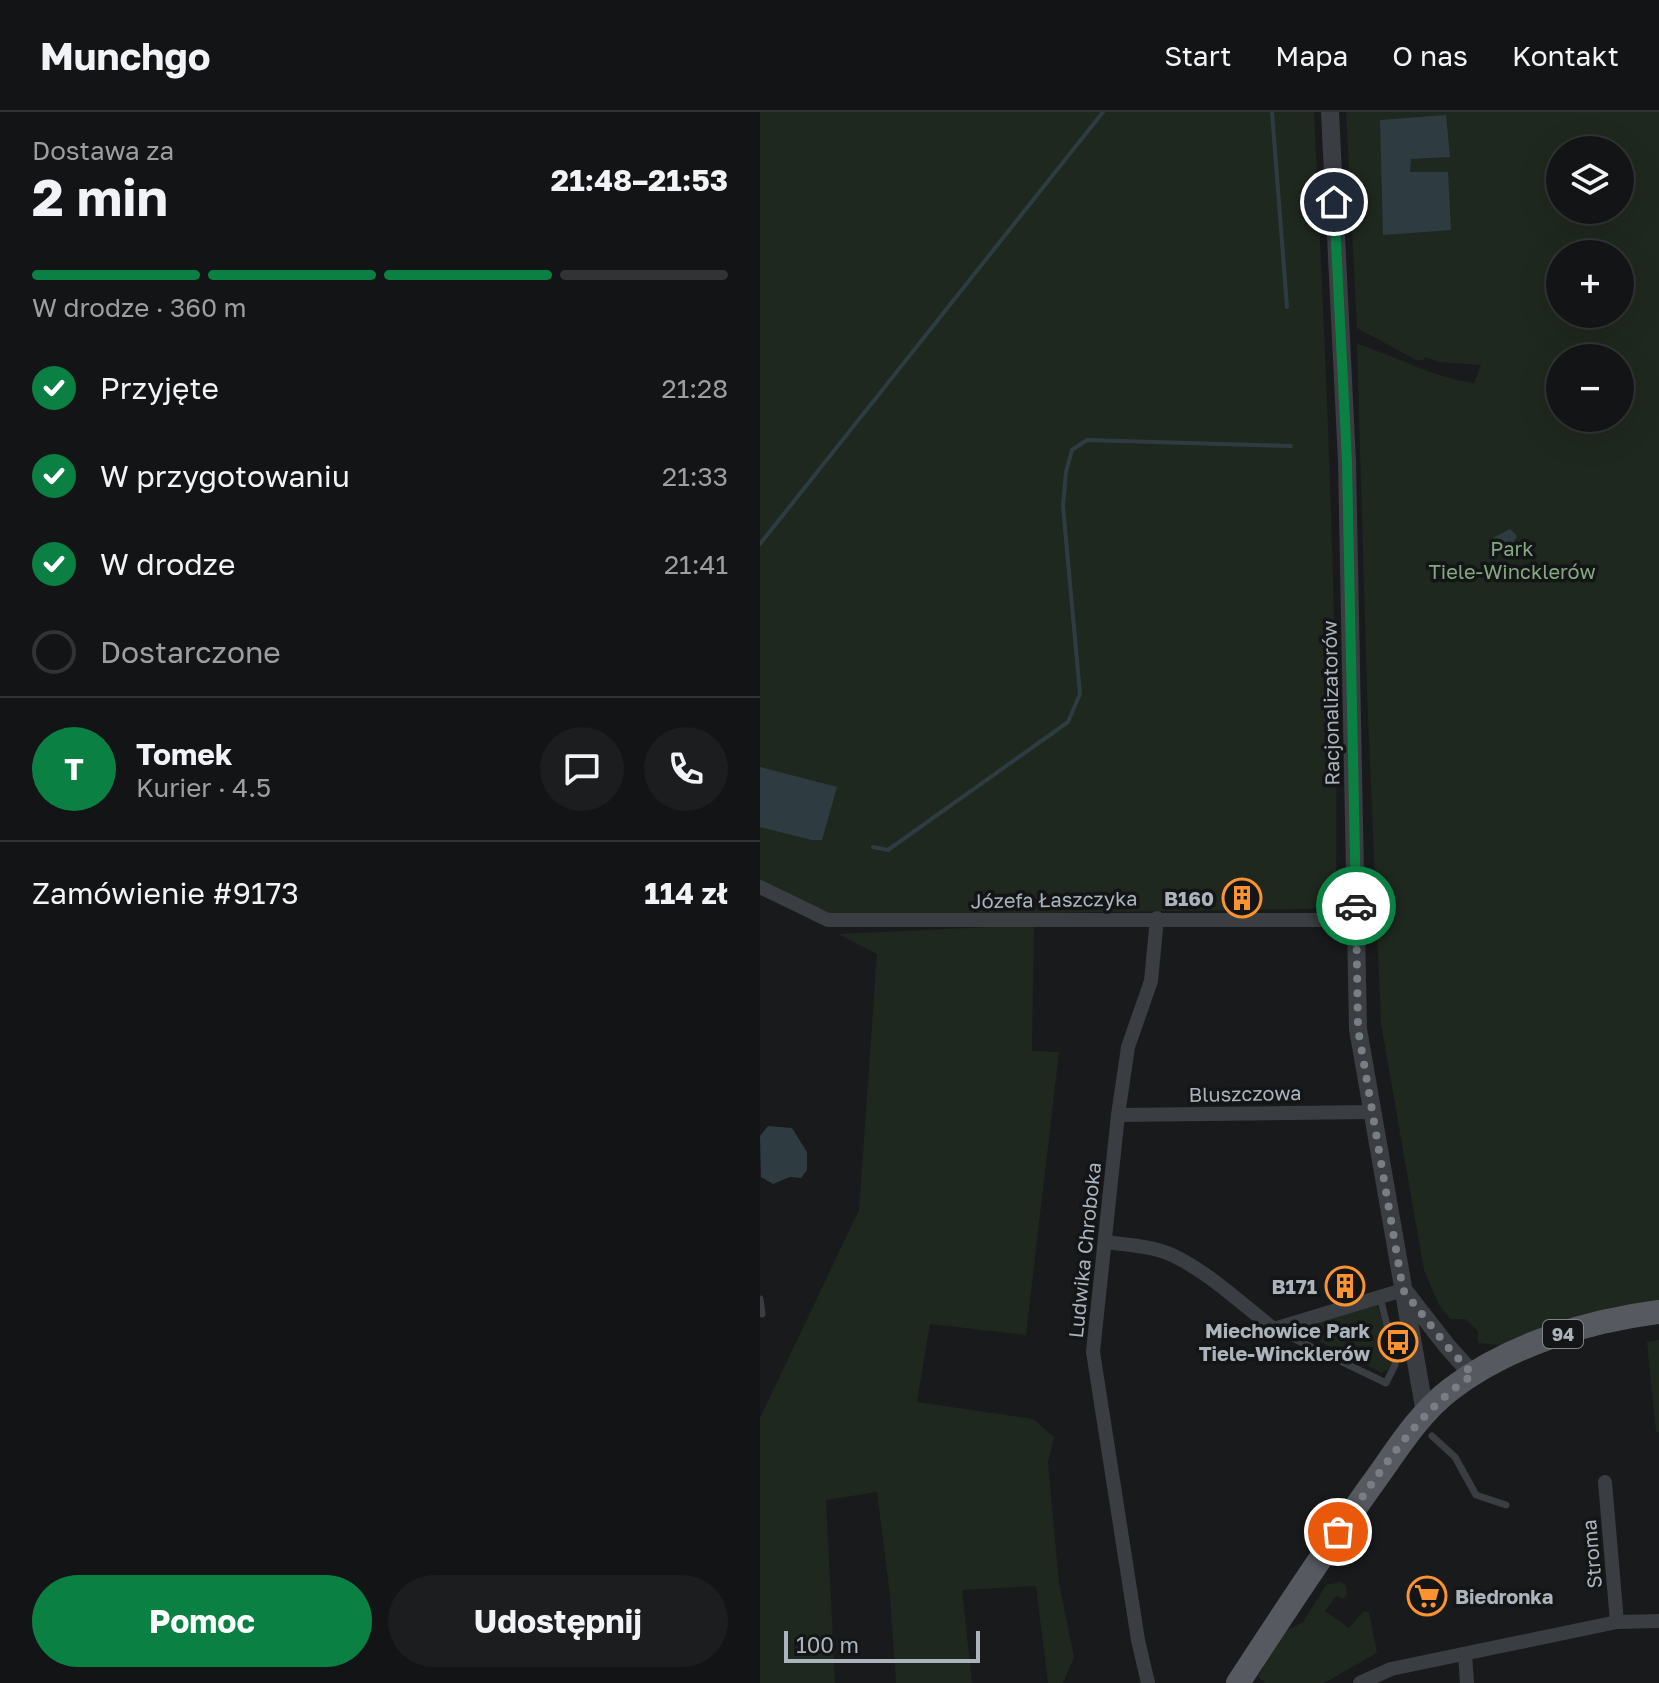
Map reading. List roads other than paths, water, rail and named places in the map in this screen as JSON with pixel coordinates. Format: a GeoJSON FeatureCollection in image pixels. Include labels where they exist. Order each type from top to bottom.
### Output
{"type":"FeatureCollection","features":[{"type":"Feature","properties":{"kind":"main road","name":"94"},"geometry":{"type":"LineString","coordinates":[[1237,1683],[1319,1559],[1429,1424],[1450,1390],[1534,1345],[1580,1328],[1659,1312]]}},
{"type":"Feature","properties":{"kind":"street","name":"Racjonalizatorów"},"geometry":{"type":"LineString","coordinates":[[1330,112],[1347,462],[1358,1029],[1429,1424]]}},
{"type":"Feature","properties":{"kind":"street","name":"Józefa Łaszczyka"},"geometry":{"type":"LineString","coordinates":[[760,887],[828,920],[1356,920]]}},
{"type":"Feature","properties":{"kind":"street","name":"Ludwika Chroboka"},"geometry":{"type":"LineString","coordinates":[[1148,1683],[1138,1640],[1093,1352],[1128,1047],[1151,981],[1157,918]]}},
{"type":"Feature","properties":{"kind":"street","name":"Bluszczowa"},"geometry":{"type":"LineString","coordinates":[[1118,1115],[1372,1112]]}},
{"type":"Feature","properties":{"kind":"street"},"geometry":{"type":"LineString","coordinates":[[1105,1242],[1146,1248],[1177,1257],[1274,1329],[1403,1290]]}},
{"type":"Feature","properties":{"kind":"street","name":"Racjonalizatorów"},"geometry":{"type":"LineString","coordinates":[[1403,1290],[1473,1375]]}},
{"type":"Feature","properties":{"kind":"street","name":"Stroma"},"geometry":{"type":"LineString","coordinates":[[1605,1482],[1617,1622]]}},
{"type":"Feature","properties":{"kind":"street"},"geometry":{"type":"LineString","coordinates":[[1360,1683],[1391,1669],[1617,1622],[1659,1621]]}},
{"type":"Feature","properties":{"kind":"street"},"geometry":{"type":"LineString","coordinates":[[1465,1655],[1467,1683]]}},
{"type":"Feature","properties":{"kind":"lane"},"geometry":{"type":"LineString","coordinates":[[1274,1329],[1386,1383],[1395,1358],[1380,1297]]}},
{"type":"Feature","properties":{"kind":"lane"},"geometry":{"type":"LineString","coordinates":[[760,1299],[762,1314]]}},
{"type":"Feature","properties":{"kind":"lane"},"geometry":{"type":"LineString","coordinates":[[1429,1424],[1455,1457],[1476,1495],[1506,1505]]}},
{"type":"Feature","properties":{"kind":"waterway"},"geometry":{"type":"LineString","coordinates":[[760,544],[1103,112]]}},
{"type":"Feature","properties":{"kind":"waterway"},"geometry":{"type":"LineString","coordinates":[[1272,112],[1287,307]]}},
{"type":"Feature","properties":{"kind":"waterway"},"geometry":{"type":"LineString","coordinates":[[873,847],[888,850],[1068,722],[1080,694],[1063,506],[1066,472],[1072,450],[1087,440],[1291,446]]}},
{"type":"Feature","properties":{"kind":"place","name":"B160"},"geometry":{"type":"Point","coordinates":[1242,898]}},
{"type":"Feature","properties":{"kind":"place","name":"B171"},"geometry":{"type":"Point","coordinates":[1345,1286]}},
{"type":"Feature","properties":{"kind":"place","name":"Miechowice Park Tiele-Wincklerów"},"geometry":{"type":"Point","coordinates":[1398,1342]}},
{"type":"Feature","properties":{"kind":"place","name":"Biedronka"},"geometry":{"type":"Point","coordinates":[1427,1596]}},
{"type":"Feature","properties":{"kind":"park label","name":"Park Tiele-Wincklerów"},"geometry":{"type":"Point","coordinates":[1512,560]}}]}
